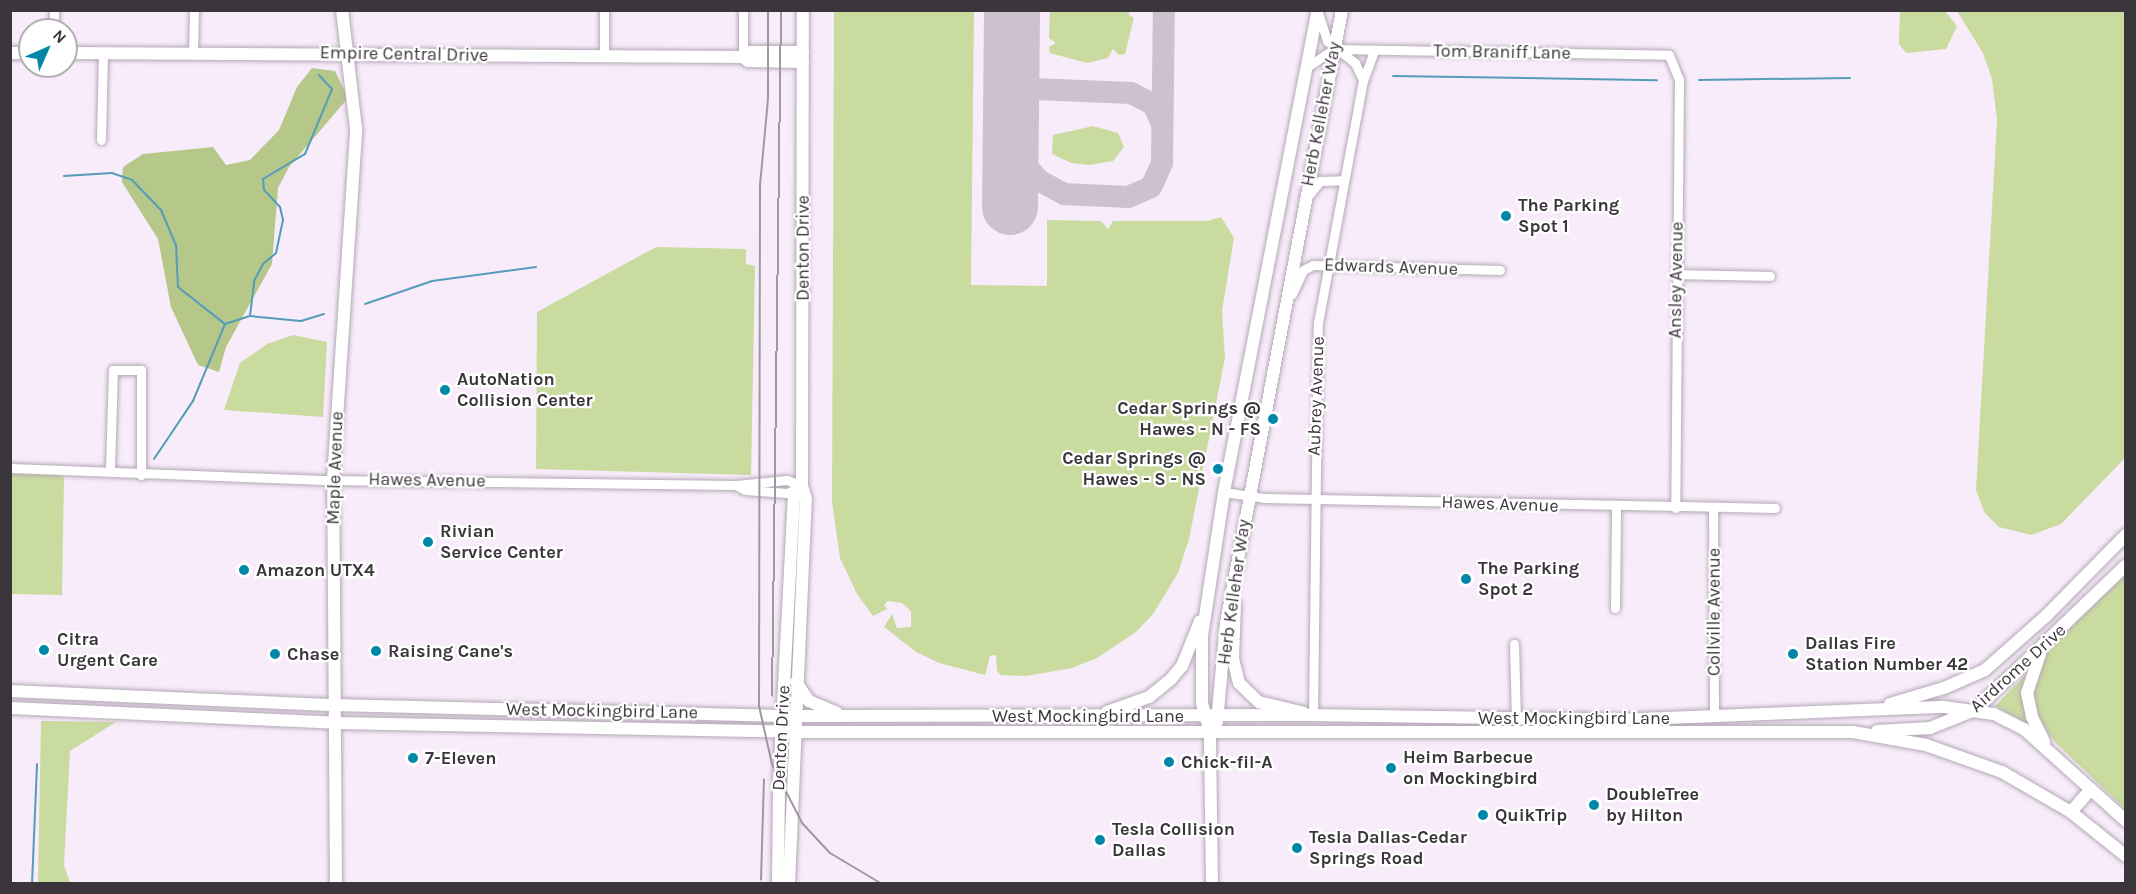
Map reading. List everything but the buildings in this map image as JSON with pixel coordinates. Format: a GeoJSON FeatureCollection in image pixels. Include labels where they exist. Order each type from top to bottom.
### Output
{"type":"FeatureCollection","features":[{"type":"Feature","properties":{"kind":"main road","name":"Maple Avenue"},"geometry":{"type":"LineString","coordinates":[[336,884],[333,479],[355,163],[355,113],[342,10]]}},
{"type":"Feature","properties":{"kind":"main road","name":"Denton Drive"},"geometry":{"type":"LineString","coordinates":[[788,716],[796,681],[806,499],[802,486],[803,10]]}},
{"type":"Feature","properties":{"kind":"main road","name":"Herb Kelleher Way"},"geometry":{"type":"LineString","coordinates":[[1210,733],[1203,716],[1201,655],[1207,600],[1224,492],[1318,10]]}},
{"type":"Feature","properties":{"kind":"main road","name":"Herb Kelleher Way"},"geometry":{"type":"LineString","coordinates":[[1210,733],[1220,717],[1223,649],[1248,496],[1342,10]]}},
{"type":"Feature","properties":{"kind":"main road","name":"Empire Central Drive"},"geometry":{"type":"LineString","coordinates":[[78,53],[743,57],[748,61],[803,57]]}},
{"type":"Feature","properties":{"kind":"main road","name":"Denton Drive"},"geometry":{"type":"LineString","coordinates":[[789,884],[788,716],[794,499],[802,486]]}},
{"type":"Feature","properties":{"kind":"main road","name":"Airdrome Drive"},"geometry":{"type":"LineString","coordinates":[[1870,708],[1944,688],[1985,670],[2046,616],[2126,535]]}},
{"type":"Feature","properties":{"kind":"main road","name":"Airdrome Drive"},"geometry":{"type":"LineString","coordinates":[[1853,732],[1930,728],[1976,710],[2126,565]]}},
{"type":"Feature","properties":{"kind":"main road"},"geometry":{"type":"LineString","coordinates":[[1232,589],[1235,599],[1233,659],[1239,683],[1259,702],[1310,715]]}},
{"type":"Feature","properties":{"kind":"main road"},"geometry":{"type":"LineString","coordinates":[[1098,715],[1149,697],[1171,679],[1182,666],[1207,600]]}},
{"type":"Feature","properties":{"kind":"main road"},"geometry":{"type":"LineString","coordinates":[[2047,643],[2034,667],[2027,693],[2032,717],[2050,750]]}},
{"type":"Feature","properties":{"kind":"main road"},"geometry":{"type":"LineString","coordinates":[[796,681],[809,701],[850,716]]}},
{"type":"Feature","properties":{"kind":"main road","name":"West Mockingbird Lane"},"geometry":{"type":"LineString","coordinates":[[10,691],[335,705],[788,716],[1220,717],[1310,715],[1648,719],[1870,708],[1976,710],[2008,720],[2050,750],[2126,821]]}},
{"type":"Feature","properties":{"kind":"main road"},"geometry":{"type":"LineString","coordinates":[[77,711],[78,693]]}},
{"type":"Feature","properties":{"kind":"main road"},"geometry":{"type":"LineString","coordinates":[[214,717],[215,700]]}},
{"type":"Feature","properties":{"kind":"main road","name":"West Mockingbird Lane"},"geometry":{"type":"LineString","coordinates":[[10,708],[336,723],[788,732],[1421,732],[1648,735],[1853,732],[1955,754],[2002,772],[2071,813],[2126,856]]}},
{"type":"Feature","properties":{"kind":"main road"},"geometry":{"type":"LineString","coordinates":[[475,725],[476,708]]}},
{"type":"Feature","properties":{"kind":"main road"},"geometry":{"type":"LineString","coordinates":[[1811,733],[1812,711]]}},
{"type":"Feature","properties":{"kind":"main road"},"geometry":{"type":"LineString","coordinates":[[634,712],[634,729]]}},
{"type":"Feature","properties":{"kind":"main road"},"geometry":{"type":"LineString","coordinates":[[942,733],[943,716]]}},
{"type":"Feature","properties":{"kind":"main road"},"geometry":{"type":"LineString","coordinates":[[1421,718],[1421,732]]}},
{"type":"Feature","properties":{"kind":"main road"},"geometry":{"type":"LineString","coordinates":[[1516,719],[1516,733]]}},
{"type":"Feature","properties":{"kind":"main road"},"geometry":{"type":"LineString","coordinates":[[1648,719],[1648,735]]}},
{"type":"Feature","properties":{"kind":"main road","name":"Denton Drive"},"geometry":{"type":"LineString","coordinates":[[778,884],[788,732]]}},
{"type":"Feature","properties":{"kind":"main road"},"geometry":{"type":"LineString","coordinates":[[1210,733],[1212,884]]}},
{"type":"Feature","properties":{"kind":"main road"},"geometry":{"type":"LineString","coordinates":[[2071,813],[2091,789]]}},
{"type":"Feature","properties":{"kind":"street"},"geometry":{"type":"LineString","coordinates":[[193,53],[194,10]]}},
{"type":"Feature","properties":{"kind":"street"},"geometry":{"type":"LineString","coordinates":[[604,10],[604,56]]}},
{"type":"Feature","properties":{"kind":"street"},"geometry":{"type":"LineString","coordinates":[[743,10],[743,57]]}},
{"type":"Feature","properties":{"kind":"street"},"geometry":{"type":"LineString","coordinates":[[1318,10],[1321,29],[1334,49],[1355,63],[1363,81]]}},
{"type":"Feature","properties":{"kind":"street"},"geometry":{"type":"LineString","coordinates":[[1306,67],[1334,49]]}},
{"type":"Feature","properties":{"kind":"street","name":"Tom Braniff Lane"},"geometry":{"type":"LineString","coordinates":[[1334,49],[1669,55]]}},
{"type":"Feature","properties":{"kind":"street","name":"Aubrey Avenue"},"geometry":{"type":"LineString","coordinates":[[1310,715],[1318,323],[1363,81],[1374,51]]}},
{"type":"Feature","properties":{"kind":"street"},"geometry":{"type":"LineString","coordinates":[[101,140],[103,53]]}},
{"type":"Feature","properties":{"kind":"street","name":"Ansley Avenue"},"geometry":{"type":"LineString","coordinates":[[1669,55],[1679,80],[1675,274],[1675,508]]}},
{"type":"Feature","properties":{"kind":"street"},"geometry":{"type":"LineString","coordinates":[[1301,214],[1313,188],[1320,181],[1344,180]]}},
{"type":"Feature","properties":{"kind":"street","name":"Edwards Avenue"},"geometry":{"type":"LineString","coordinates":[[1281,322],[1304,270],[1313,265],[1500,270]]}},
{"type":"Feature","properties":{"kind":"street"},"geometry":{"type":"LineString","coordinates":[[1675,274],[1770,276]]}},
{"type":"Feature","properties":{"kind":"street"},"geometry":{"type":"LineString","coordinates":[[110,469],[113,370],[141,370],[141,475]]}},
{"type":"Feature","properties":{"kind":"street","name":"Hawes Avenue"},"geometry":{"type":"LineString","coordinates":[[10,468],[110,469],[141,475],[333,479],[735,485],[787,480],[802,486]]}},
{"type":"Feature","properties":{"kind":"street","name":"Hawes Avenue"},"geometry":{"type":"LineString","coordinates":[[1224,492],[1248,496],[1313,499],[1616,507],[1776,508]]}},
{"type":"Feature","properties":{"kind":"street"},"geometry":{"type":"LineString","coordinates":[[1616,507],[1616,608]]}},
{"type":"Feature","properties":{"kind":"street","name":"Collville Avenue"},"geometry":{"type":"LineString","coordinates":[[1713,508],[1714,716]]}},
{"type":"Feature","properties":{"kind":"street"},"geometry":{"type":"LineString","coordinates":[[1514,644],[1516,719]]}},
{"type":"Feature","properties":{"kind":"green space"},"geometry":{"type":"Polygon","coordinates":[[[834,11],[974,11],[971,285],[1047,286],[1047,220],[1101,221],[1108,229],[1113,221],[1207,221],[1221,217],[1234,238],[1222,311],[1225,358],[1189,539],[1178,573],[1153,614],[1136,632],[1097,658],[1072,668],[1026,676],[1001,675],[997,671],[996,655],[990,656],[985,675],[939,663],[916,652],[884,627],[892,614],[897,628],[911,627],[911,611],[902,603],[888,601],[884,605],[887,609],[873,616],[857,594],[840,558],[832,502],[834,11]]]}},
{"type":"Feature","properties":{"kind":"green space"},"geometry":{"type":"Polygon","coordinates":[[[1050,11],[1131,11],[1128,14],[1134,18],[1125,54],[1119,55],[1113,49],[1108,58],[1087,63],[1050,53],[1049,47],[1056,43],[1049,38],[1050,11]]]}},
{"type":"Feature","properties":{"kind":"green space"},"geometry":{"type":"Polygon","coordinates":[[[1900,11],[1945,11],[1957,26],[1946,49],[1906,53],[1899,44],[1900,11]]]}},
{"type":"Feature","properties":{"kind":"green space"},"geometry":{"type":"Polygon","coordinates":[[[1957,11],[2125,11],[2125,458],[2061,524],[2031,535],[1999,527],[1984,512],[1976,490],[1997,120],[1992,79],[1983,53],[1957,11]]]}},
{"type":"Feature","properties":{"kind":"green space"},"geometry":{"type":"Polygon","coordinates":[[[312,68],[335,71],[348,98],[289,167],[278,188],[272,264],[226,347],[219,372],[198,365],[171,307],[158,239],[122,182],[123,167],[143,154],[213,147],[226,165],[250,160],[279,130],[297,87],[312,68]]]}},
{"type":"Feature","properties":{"kind":"green space"},"geometry":{"type":"Polygon","coordinates":[[[1093,126],[1118,133],[1124,147],[1113,161],[1090,165],[1071,163],[1052,154],[1053,135],[1093,126]]]}},
{"type":"Feature","properties":{"kind":"green space"},"geometry":{"type":"Polygon","coordinates":[[[656,247],[746,249],[746,264],[755,266],[751,475],[536,469],[537,312],[656,247]]]}},
{"type":"Feature","properties":{"kind":"green space"},"geometry":{"type":"Polygon","coordinates":[[[293,335],[327,342],[323,417],[224,410],[240,363],[267,344],[293,335]]]}},
{"type":"Feature","properties":{"kind":"green space"},"geometry":{"type":"Polygon","coordinates":[[[11,471],[58,472],[64,478],[62,595],[11,594],[11,471]]]}},
{"type":"Feature","properties":{"kind":"green space"},"geometry":{"type":"Polygon","coordinates":[[[2125,574],[2125,809],[2054,741],[2040,721],[2034,696],[2037,672],[2049,650],[2125,574]]]}},
{"type":"Feature","properties":{"kind":"green space"},"geometry":{"type":"Polygon","coordinates":[[[2025,675],[2029,723],[2028,724],[1995,706],[2025,675]]]}},
{"type":"Feature","properties":{"kind":"green space"},"geometry":{"type":"Polygon","coordinates":[[[41,721],[116,722],[70,751],[64,865],[70,883],[38,883],[41,721]]]}},
{"type":"Feature","properties":{"kind":"waterway"},"geometry":{"type":"LineString","coordinates":[[250,316],[254,281],[263,264],[276,253],[283,220],[280,207],[264,190],[263,179],[305,154],[332,89],[319,75]]}},
{"type":"Feature","properties":{"kind":"waterway"},"geometry":{"type":"LineString","coordinates":[[1393,76],[1657,80]]}},
{"type":"Feature","properties":{"kind":"waterway"},"geometry":{"type":"LineString","coordinates":[[1699,80],[1850,78]]}},
{"type":"Feature","properties":{"kind":"waterway"},"geometry":{"type":"LineString","coordinates":[[64,176],[112,173],[132,180],[161,210],[176,245],[178,287],[225,324]]}},
{"type":"Feature","properties":{"kind":"waterway"},"geometry":{"type":"LineString","coordinates":[[365,304],[432,281],[536,267]]}},
{"type":"Feature","properties":{"kind":"waterway"},"geometry":{"type":"LineString","coordinates":[[154,459],[193,401],[225,324],[250,316],[301,321],[324,314]]}},
{"type":"Feature","properties":{"kind":"waterway"},"geometry":{"type":"LineString","coordinates":[[32,884],[37,764]]}},
{"type":"Feature","properties":{"kind":"taxiway"},"geometry":{"type":"LineString","coordinates":[[1011,132],[1026,166],[1040,181],[1064,194],[1128,197],[1151,187],[1162,163],[1164,10]]}},
{"type":"Feature","properties":{"kind":"taxiway"},"geometry":{"type":"LineString","coordinates":[[1012,49],[1022,80],[1033,89],[1131,93],[1153,104],[1162,124]]}},
{"type":"Feature","properties":{"kind":"runway"},"geometry":{"type":"LineString","coordinates":[[1010,207],[1012,10]]}},
{"type":"Feature","properties":{"kind":"tram line"},"geometry":{"type":"LineString","coordinates":[[772,696],[781,10]]}},
{"type":"Feature","properties":{"kind":"tram line"},"geometry":{"type":"LineString","coordinates":[[761,880],[764,780]]}},
{"type":"Feature","properties":{"kind":"railway"},"geometry":{"type":"LineString","coordinates":[[768,10],[768,99],[760,185],[759,706],[772,764],[802,823],[830,853],[882,884]]}},
{"type":"Feature","properties":{"kind":"place","name":"The Parking Spot 1"},"geometry":{"type":"Point","coordinates":[1506,216]}},
{"type":"Feature","properties":{"kind":"place","name":"AutoNation Collision Center"},"geometry":{"type":"Point","coordinates":[445,390]}},
{"type":"Feature","properties":{"kind":"place","name":"Cedar Springs @ Hawes - N - FS"},"geometry":{"type":"Point","coordinates":[1273,419]}},
{"type":"Feature","properties":{"kind":"place","name":"Cedar Springs @ Hawes - S - NS"},"geometry":{"type":"Point","coordinates":[1218,469]}},
{"type":"Feature","properties":{"kind":"place","name":"Rivian Service Center"},"geometry":{"type":"Point","coordinates":[428,542]}},
{"type":"Feature","properties":{"kind":"place","name":"Amazon UTX4"},"geometry":{"type":"Point","coordinates":[244,570]}},
{"type":"Feature","properties":{"kind":"place","name":"The Parking Spot 2"},"geometry":{"type":"Point","coordinates":[1466,579]}},
{"type":"Feature","properties":{"kind":"place","name":"Citra Urgent Care"},"geometry":{"type":"Point","coordinates":[44,650]}},
{"type":"Feature","properties":{"kind":"place","name":"Raising Cane's"},"geometry":{"type":"Point","coordinates":[376,651]}},
{"type":"Feature","properties":{"kind":"place","name":"Chase"},"geometry":{"type":"Point","coordinates":[275,654]}},
{"type":"Feature","properties":{"kind":"place","name":"Dallas Fire Station Number 42"},"geometry":{"type":"Point","coordinates":[1793,654]}},
{"type":"Feature","properties":{"kind":"place","name":"7-Eleven"},"geometry":{"type":"Point","coordinates":[413,758]}},
{"type":"Feature","properties":{"kind":"place","name":"Chick-fil-A"},"geometry":{"type":"Point","coordinates":[1169,762]}},
{"type":"Feature","properties":{"kind":"place","name":"Heim Barbecue on Mockingbird"},"geometry":{"type":"Point","coordinates":[1391,768]}},
{"type":"Feature","properties":{"kind":"place","name":"DoubleTree by Hilton"},"geometry":{"type":"Point","coordinates":[1594,805]}},
{"type":"Feature","properties":{"kind":"place","name":"QuikTrip"},"geometry":{"type":"Point","coordinates":[1483,815]}},
{"type":"Feature","properties":{"kind":"place","name":"Tesla Collision Dallas"},"geometry":{"type":"Point","coordinates":[1100,840]}},
{"type":"Feature","properties":{"kind":"place","name":"Tesla Dallas-Cedar Springs Road"},"geometry":{"type":"Point","coordinates":[1297,848]}}]}
